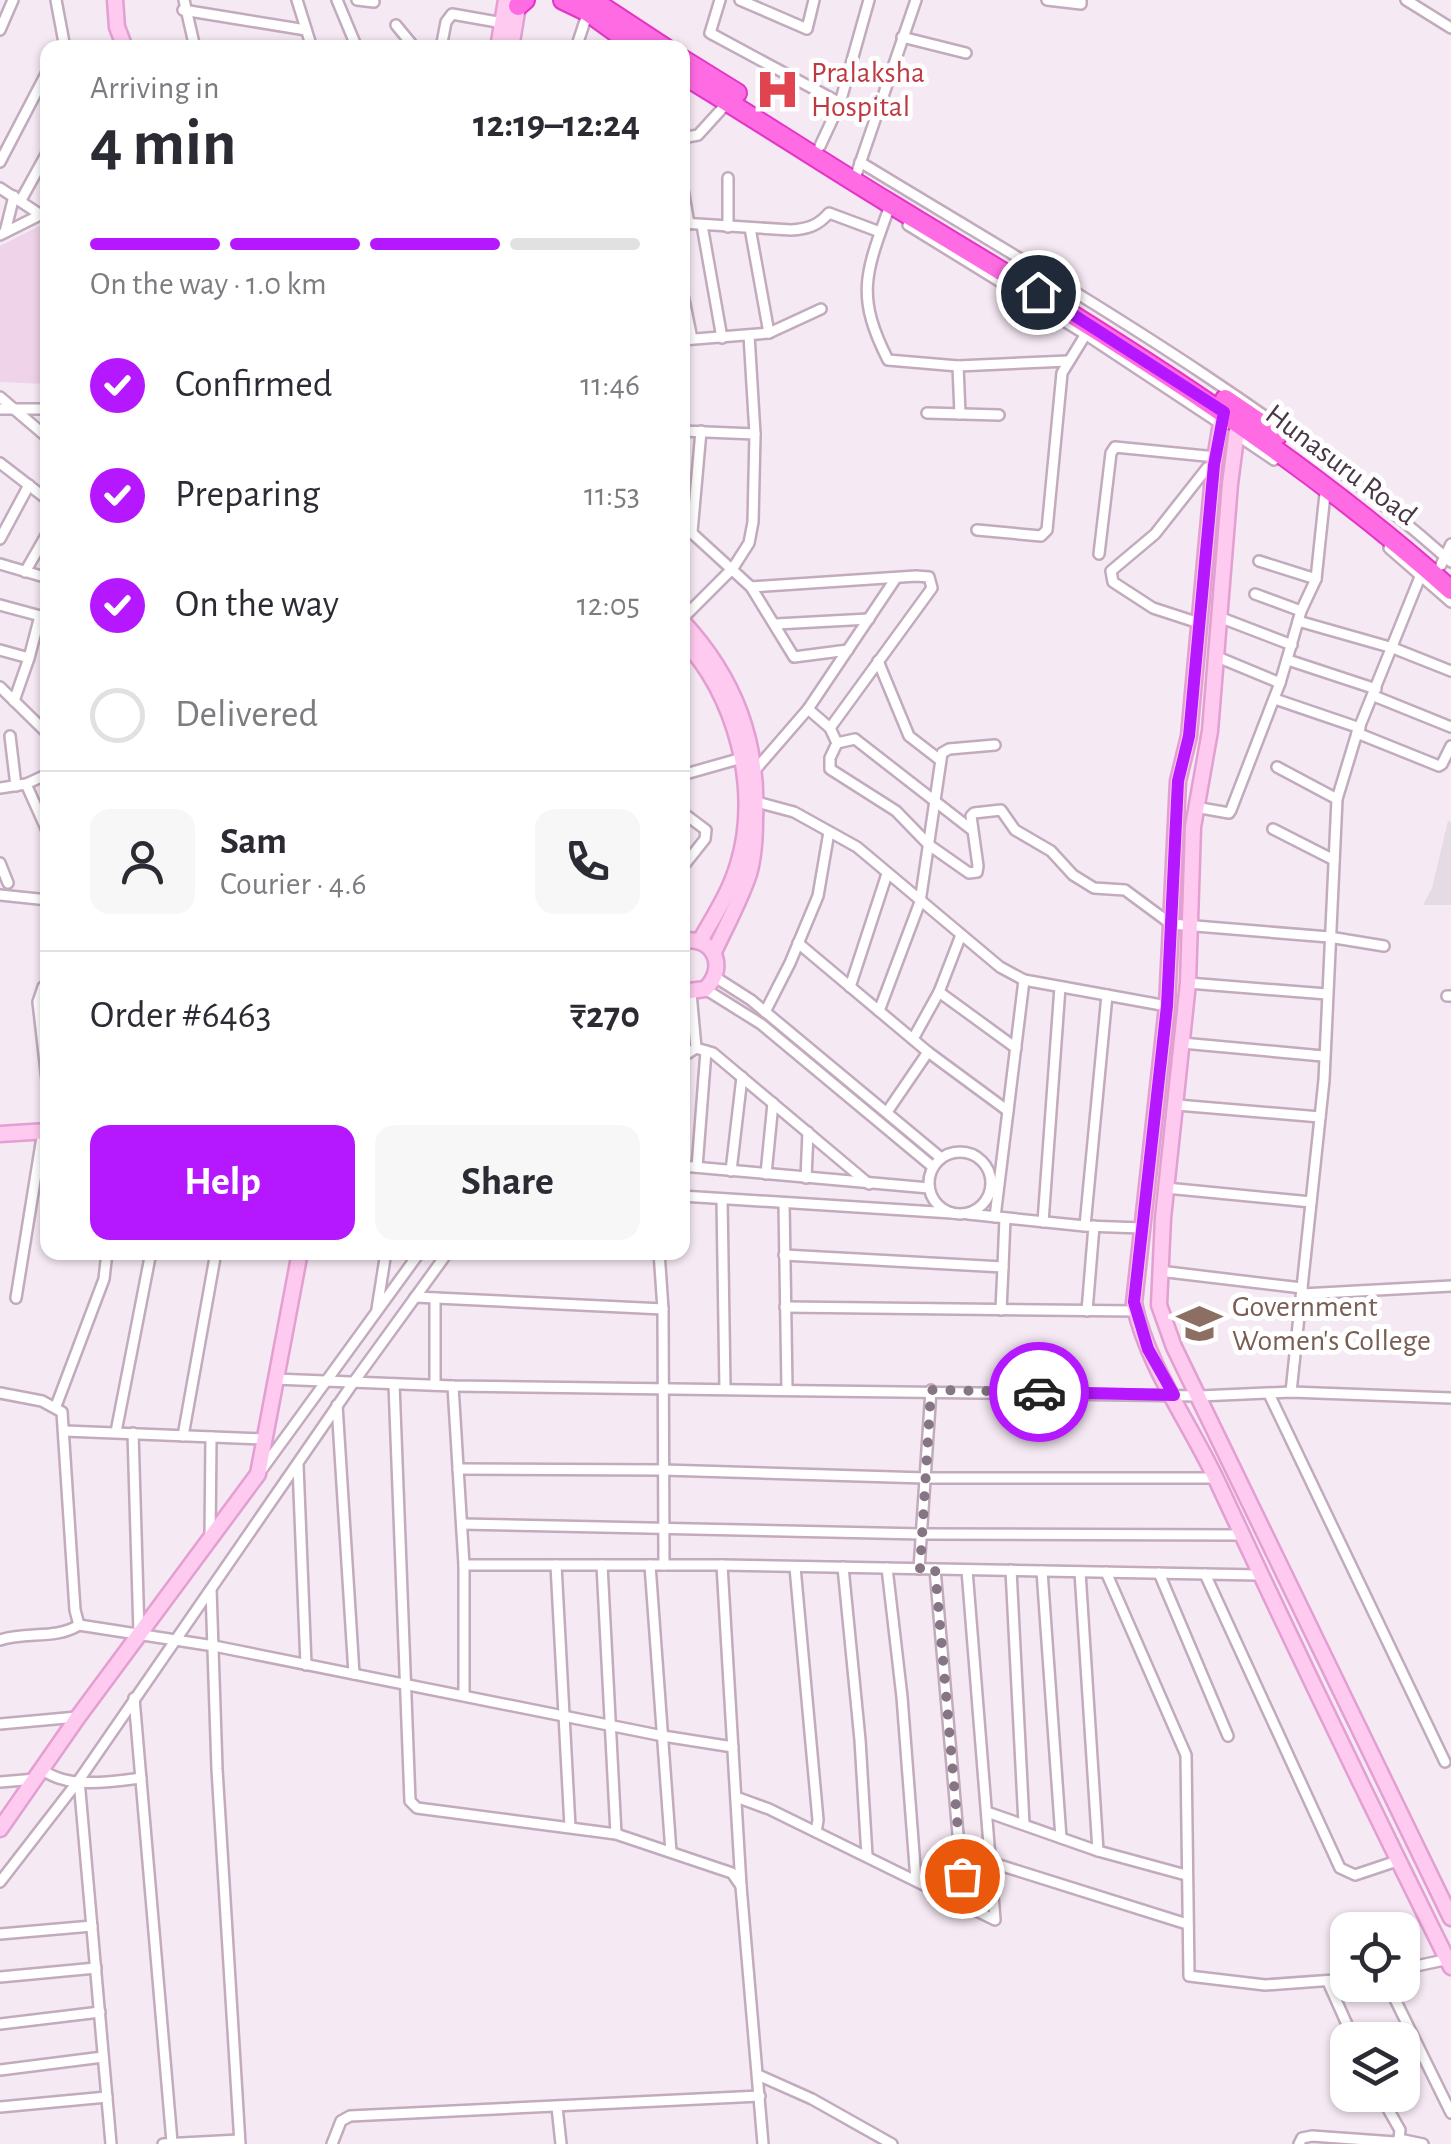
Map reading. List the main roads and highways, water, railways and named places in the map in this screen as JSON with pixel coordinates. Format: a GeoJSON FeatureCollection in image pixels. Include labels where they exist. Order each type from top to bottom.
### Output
{"type":"FeatureCollection","features":[{"type":"Feature","properties":{"kind":"highway"},"geometry":{"type":"LineString","coordinates":[[564,0],[648,40]]}},
{"type":"Feature","properties":{"kind":"highway"},"geometry":{"type":"LineString","coordinates":[[588,11],[627,40]]}},
{"type":"Feature","properties":{"kind":"highway"},"geometry":{"type":"LineString","coordinates":[[690,64],[857,171],[1133,337],[1233,418],[1338,478],[1438,568]]}},
{"type":"Feature","properties":{"kind":"highway","name":"Hunasuru Road"},"geometry":{"type":"LineString","coordinates":[[690,80],[726,106],[857,171],[1088,330],[1233,418],[1438,568],[1451,590]]}},
{"type":"Feature","properties":{"kind":"place","name":"Pralaksha Hospital"},"geometry":{"type":"Point","coordinates":[778,90]}},
{"type":"Feature","properties":{"kind":"place","name":"Government Women's College"},"geometry":{"type":"Point","coordinates":[1199,1324]}}]}
